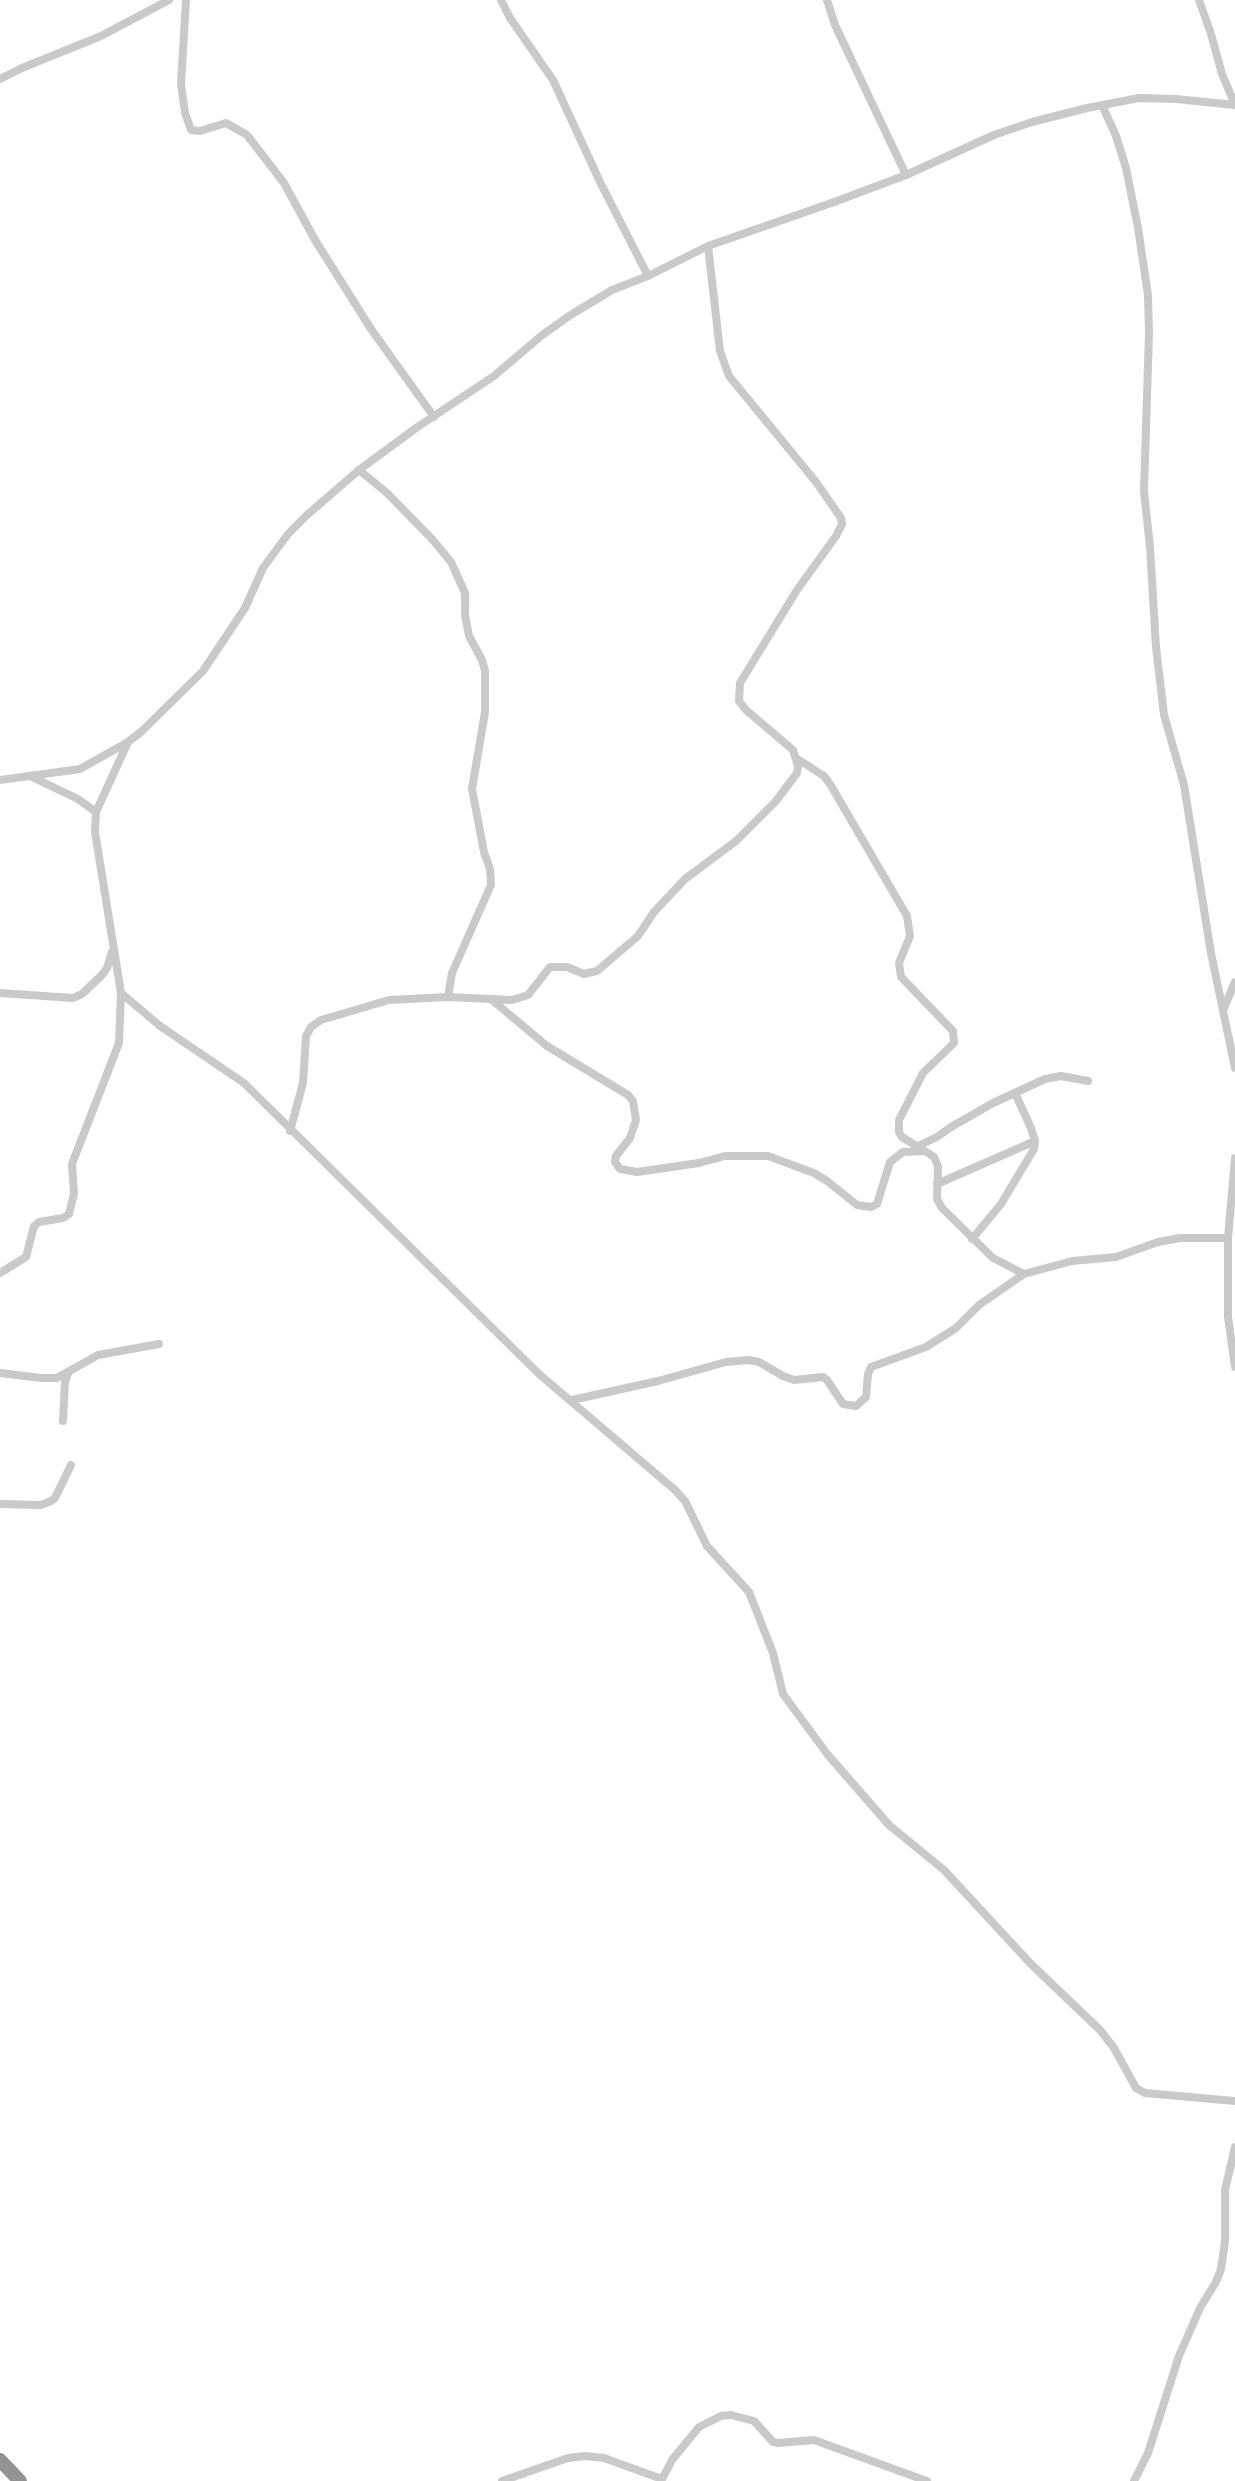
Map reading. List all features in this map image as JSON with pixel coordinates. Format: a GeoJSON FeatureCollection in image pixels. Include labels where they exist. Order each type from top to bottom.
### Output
{"type":"FeatureCollection","features":[{"type":"Feature","properties":{"kind":"highway"},"geometry":{"type":"LineString","coordinates":[[0,2459],[20,2481]]}},
{"type":"Feature","properties":{"kind":"street"},"geometry":{"type":"LineString","coordinates":[[0,79],[101,36],[169,0]]}},
{"type":"Feature","properties":{"kind":"street"},"geometry":{"type":"LineString","coordinates":[[186,0],[181,84],[185,113],[191,130],[195,132],[226,123],[247,135],[284,184],[371,330],[433,417]]}},
{"type":"Feature","properties":{"kind":"street"},"geometry":{"type":"LineString","coordinates":[[501,0],[552,80],[648,276]]}},
{"type":"Feature","properties":{"kind":"street"},"geometry":{"type":"LineString","coordinates":[[827,0],[835,25],[906,175]]}},
{"type":"Feature","properties":{"kind":"street"},"geometry":{"type":"LineString","coordinates":[[0,780],[80,769],[128,742],[203,671],[245,608],[263,568],[288,534],[359,470],[494,376],[582,306],[708,246],[906,175],[994,135],[1032,122],[1102,104],[1139,98],[1235,105],[1222,74],[1199,0]]}},
{"type":"Feature","properties":{"kind":"street"},"geometry":{"type":"LineString","coordinates":[[1102,104],[1126,168],[1148,295],[1144,491],[1164,715],[1186,796],[1211,953],[1235,1068]]}},
{"type":"Feature","properties":{"kind":"street"},"geometry":{"type":"LineString","coordinates":[[290,1131],[303,1083],[306,1036],[311,1027],[321,1020],[389,1000],[448,997],[512,1000],[528,995],[550,967],[567,967],[591,974],[638,936],[654,912],[685,879],[736,841],[776,801],[797,773],[793,750],[739,701],[740,683],[797,590],[836,536],[842,524],[841,518],[808,472],[729,376],[720,351],[708,246]]}},
{"type":"Feature","properties":{"kind":"street"},"geometry":{"type":"LineString","coordinates":[[359,470],[387,493],[451,562],[465,593],[469,636],[485,671],[485,712],[472,789],[484,852],[490,869],[491,885],[452,973],[448,997]]}},
{"type":"Feature","properties":{"kind":"street"},"geometry":{"type":"LineString","coordinates":[[0,1273],[26,1257],[34,1226],[39,1222],[63,1218],[69,1214],[74,1194],[72,1164],[119,1043],[121,992],[95,832],[96,812],[128,742]]}},
{"type":"Feature","properties":{"kind":"street"},"geometry":{"type":"LineString","coordinates":[[796,758],[830,783],[907,916],[910,936],[898,966],[901,977],[953,1031],[954,1043],[923,1073],[899,1120],[900,1135],[936,1161],[937,1199],[942,1208],[993,1258],[1024,1275]]}},
{"type":"Feature","properties":{"kind":"street"},"geometry":{"type":"LineString","coordinates":[[32,777],[78,799],[96,812]]}},
{"type":"Feature","properties":{"kind":"street"},"geometry":{"type":"LineString","coordinates":[[0,993],[73,998],[82,994],[102,975],[113,950]]}},
{"type":"Feature","properties":{"kind":"street"},"geometry":{"type":"LineString","coordinates":[[1223,1009],[1235,982]]}},
{"type":"Feature","properties":{"kind":"street"},"geometry":{"type":"LineString","coordinates":[[121,992],[160,1026],[244,1083],[490,1328],[539,1374],[675,1490],[685,1501],[707,1546],[745,1585],[773,1653],[783,1694],[841,1771],[889,1825],[944,1870],[1030,1964],[1100,2030],[1114,2048],[1136,2088],[1145,2093],[1235,2101]]}},
{"type":"Feature","properties":{"kind":"street"},"geometry":{"type":"LineString","coordinates":[[492,1000],[547,1046],[628,1095],[633,1101],[636,1120],[630,1138],[616,1156],[615,1162],[620,1169],[637,1172],[725,1156],[768,1156],[814,1173],[856,1205],[871,1208],[877,1204],[890,1162],[900,1153],[921,1149],[951,1126],[993,1103],[1056,1076],[1088,1081]]}},
{"type":"Feature","properties":{"kind":"street"},"geometry":{"type":"LineString","coordinates":[[972,1239],[1002,1204],[1034,1149],[1035,1141],[1015,1093]]}},
{"type":"Feature","properties":{"kind":"street"},"geometry":{"type":"LineString","coordinates":[[937,1184],[1035,1141]]}},
{"type":"Feature","properties":{"kind":"street"},"geometry":{"type":"LineString","coordinates":[[1235,1158],[1228,1238],[1228,1317],[1235,1367]]}},
{"type":"Feature","properties":{"kind":"street"},"geometry":{"type":"LineString","coordinates":[[572,1400],[726,1362],[748,1360],[759,1362],[794,1380],[822,1377],[844,1405],[856,1406],[866,1396],[867,1374],[871,1367],[926,1348],[956,1328],[979,1305],[1024,1275],[1072,1261],[1116,1257],[1158,1242],[1180,1238],[1228,1238]]}},
{"type":"Feature","properties":{"kind":"street"},"geometry":{"type":"LineString","coordinates":[[0,1373],[53,1378],[98,1355],[159,1344]]}},
{"type":"Feature","properties":{"kind":"street"},"geometry":{"type":"LineString","coordinates":[[62,1421],[65,1382],[69,1371]]}},
{"type":"Feature","properties":{"kind":"street"},"geometry":{"type":"LineString","coordinates":[[0,1504],[41,1505],[51,1501],[71,1465]]}},
{"type":"Feature","properties":{"kind":"street"},"geometry":{"type":"LineString","coordinates":[[1134,2481],[1148,2453],[1179,2356],[1220,2269],[1225,2242],[1225,2190],[1235,2147]]}},
{"type":"Feature","properties":{"kind":"street"},"geometry":{"type":"LineString","coordinates":[[502,2481],[568,2458],[585,2456],[604,2458],[661,2480],[672,2460],[699,2427],[721,2416],[731,2415],[754,2421],[773,2442],[814,2440],[927,2481]]}}]}
